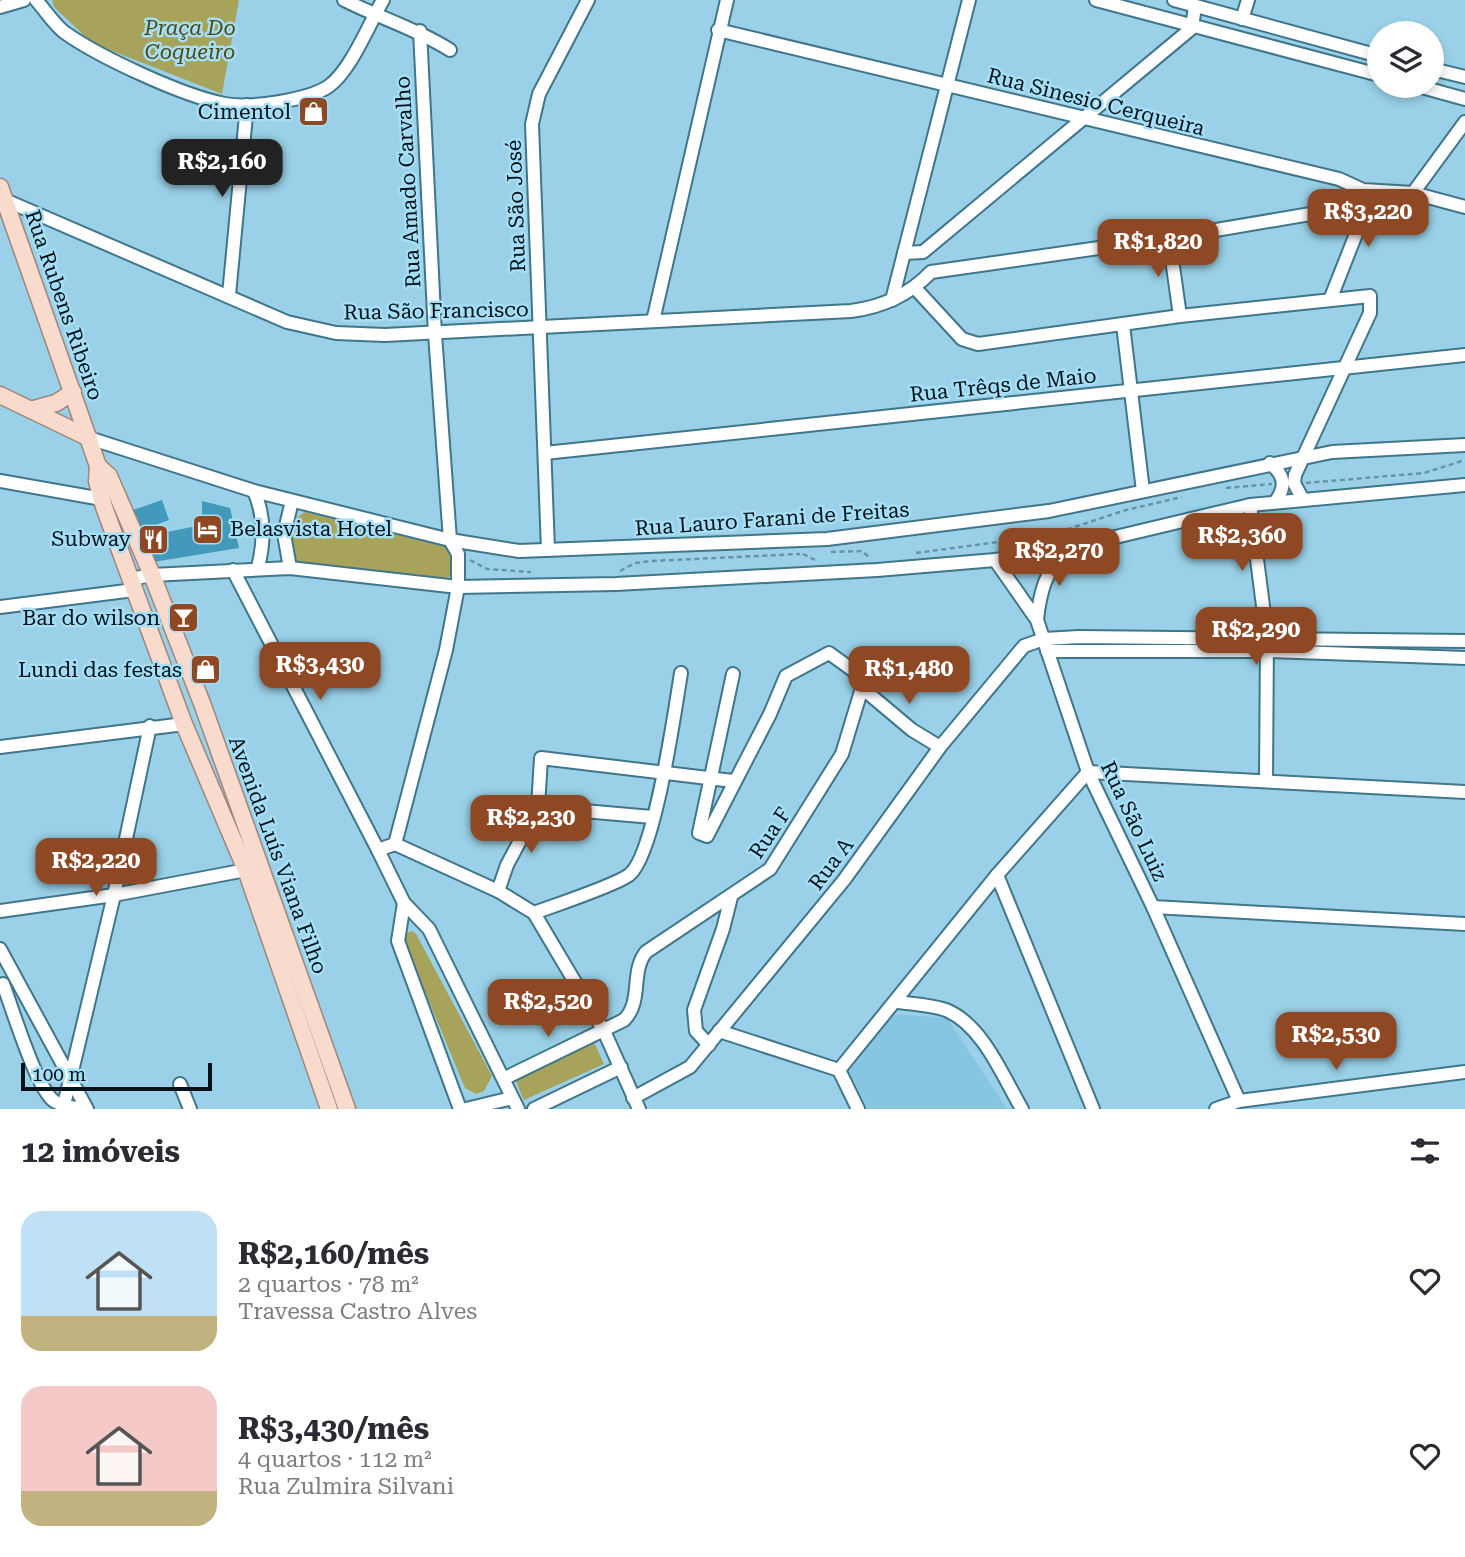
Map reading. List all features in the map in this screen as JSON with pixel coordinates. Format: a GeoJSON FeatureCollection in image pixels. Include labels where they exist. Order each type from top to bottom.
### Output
{"type":"FeatureCollection","features":[{"type":"Feature","properties":{"kind":"main road","name":"Rua Rubens Ribeiro"},"geometry":{"type":"LineString","coordinates":[[2,194],[89,438]]}},
{"type":"Feature","properties":{"kind":"main road"},"geometry":{"type":"LineString","coordinates":[[34,409],[56,403],[73,392]]}},
{"type":"Feature","properties":{"kind":"main road"},"geometry":{"type":"LineString","coordinates":[[0,395],[34,409],[89,438]]}},
{"type":"Feature","properties":{"kind":"main road","name":"Avenida Luís Viana Filho"},"geometry":{"type":"LineString","coordinates":[[89,438],[98,466],[97,481],[102,499],[132,584],[184,724],[246,870],[329,1109]]}},
{"type":"Feature","properties":{"kind":"main road","name":"Avenida Luís Viana Filho"},"geometry":{"type":"LineString","coordinates":[[98,466],[109,476],[152,575],[203,706],[347,1109]]}},
{"type":"Feature","properties":{"kind":"street"},"geometry":{"type":"LineString","coordinates":[[0,7],[24,0]]}},
{"type":"Feature","properties":{"kind":"street"},"geometry":{"type":"LineString","coordinates":[[36,0],[62,31],[107,57],[190,93],[226,105],[274,102],[328,86],[341,75],[383,0]]}},
{"type":"Feature","properties":{"kind":"street"},"geometry":{"type":"LineString","coordinates":[[344,0],[374,15],[420,31],[450,50]]}},
{"type":"Feature","properties":{"kind":"street","name":"Rua São José"},"geometry":{"type":"LineString","coordinates":[[548,550],[532,124],[539,94],[588,0]]}},
{"type":"Feature","properties":{"kind":"street"},"geometry":{"type":"LineString","coordinates":[[653,321],[727,0]]}},
{"type":"Feature","properties":{"kind":"street"},"geometry":{"type":"LineString","coordinates":[[892,300],[969,0]]}},
{"type":"Feature","properties":{"kind":"street"},"geometry":{"type":"LineString","coordinates":[[1096,0],[1192,28],[1367,72]]}},
{"type":"Feature","properties":{"kind":"street"},"geometry":{"type":"LineString","coordinates":[[1174,0],[1367,53]]}},
{"type":"Feature","properties":{"kind":"street"},"geometry":{"type":"LineString","coordinates":[[1242,19],[1248,0]]}},
{"type":"Feature","properties":{"kind":"street"},"geometry":{"type":"LineString","coordinates":[[904,253],[923,252],[1192,28],[1195,6]]}},
{"type":"Feature","properties":{"kind":"street","name":"Rua Sinesio Cerqueira"},"geometry":{"type":"LineString","coordinates":[[718,30],[1082,120],[1339,179],[1363,190],[1413,193],[1465,206]]}},
{"type":"Feature","properties":{"kind":"street","name":"Rua Amado Carvalho"},"geometry":{"type":"LineString","coordinates":[[420,31],[435,334],[450,540]]}},
{"type":"Feature","properties":{"kind":"street"},"geometry":{"type":"LineString","coordinates":[[1444,72],[1465,77]]}},
{"type":"Feature","properties":{"kind":"street"},"geometry":{"type":"LineString","coordinates":[[1444,93],[1465,99]]}},
{"type":"Feature","properties":{"kind":"street"},"geometry":{"type":"LineString","coordinates":[[229,296],[247,105]]}},
{"type":"Feature","properties":{"kind":"street"},"geometry":{"type":"LineString","coordinates":[[1413,193],[1465,122]]}},
{"type":"Feature","properties":{"kind":"street"},"geometry":{"type":"LineString","coordinates":[[1330,300],[1363,205],[1363,190]]}},
{"type":"Feature","properties":{"kind":"street","name":"Rua São Francisco"},"geometry":{"type":"LineString","coordinates":[[2,194],[288,322],[336,333],[435,334],[851,311],[874,308],[892,300]]}},
{"type":"Feature","properties":{"kind":"street"},"geometry":{"type":"LineString","coordinates":[[892,300],[915,288],[932,272],[1169,238],[1363,205]]}},
{"type":"Feature","properties":{"kind":"street"},"geometry":{"type":"LineString","coordinates":[[1169,238],[1180,316]]}},
{"type":"Feature","properties":{"kind":"street"},"geometry":{"type":"LineString","coordinates":[[923,252],[932,272]]}},
{"type":"Feature","properties":{"kind":"street"},"geometry":{"type":"LineString","coordinates":[[915,288],[968,343],[992,343],[1180,316],[1370,296],[1370,313],[1348,366],[1305,456],[1276,501]]}},
{"type":"Feature","properties":{"kind":"street"},"geometry":{"type":"LineString","coordinates":[[1123,325],[1143,491]]}},
{"type":"Feature","properties":{"kind":"street","name":"Rua Trêqs de Maio"},"geometry":{"type":"LineString","coordinates":[[545,453],[1465,355]]}},
{"type":"Feature","properties":{"kind":"street","name":"Rua Lauro Farani de Freitas"},"geometry":{"type":"LineString","coordinates":[[89,438],[292,501],[450,540],[519,551],[827,539],[1049,511],[1332,452],[1465,445]]}},
{"type":"Feature","properties":{"kind":"street"},"geometry":{"type":"LineString","coordinates":[[1270,463],[1302,498]]}},
{"type":"Feature","properties":{"kind":"street"},"geometry":{"type":"LineString","coordinates":[[0,481],[102,499]]}},
{"type":"Feature","properties":{"kind":"street"},"geometry":{"type":"LineString","coordinates":[[0,607],[132,584],[152,575],[258,568],[290,568],[458,587],[715,580],[995,560],[1065,549],[1250,505],[1302,498],[1465,485]]}},
{"type":"Feature","properties":{"kind":"street"},"geometry":{"type":"LineString","coordinates":[[254,491],[262,510],[263,530],[258,568]]}},
{"type":"Feature","properties":{"kind":"street"},"geometry":{"type":"LineString","coordinates":[[290,568],[284,534],[292,501]]}},
{"type":"Feature","properties":{"kind":"street"},"geometry":{"type":"LineString","coordinates":[[1250,505],[1267,637],[1265,781]]}},
{"type":"Feature","properties":{"kind":"street"},"geometry":{"type":"LineString","coordinates":[[395,844],[443,662],[458,587],[458,554],[450,540]]}},
{"type":"Feature","properties":{"kind":"street"},"geometry":{"type":"LineString","coordinates":[[1037,620],[1040,590],[1051,566],[1065,549]]}},
{"type":"Feature","properties":{"kind":"street","name":"Rua São Luiz"},"geometry":{"type":"LineString","coordinates":[[995,560],[1037,620],[1088,772],[1153,907],[1239,1101]]}},
{"type":"Feature","properties":{"kind":"street"},"geometry":{"type":"LineString","coordinates":[[233,570],[404,902],[429,929],[505,1078],[515,1104],[466,1109]]}},
{"type":"Feature","properties":{"kind":"street"},"geometry":{"type":"LineString","coordinates":[[1045,645],[1267,637],[1465,641]]}},
{"type":"Feature","properties":{"kind":"street"},"geometry":{"type":"LineString","coordinates":[[1045,645],[1465,658]]}},
{"type":"Feature","properties":{"kind":"street","name":"Rua A"},"geometry":{"type":"LineString","coordinates":[[636,1103],[691,1067],[844,880],[940,747],[1024,646],[1045,645]]}},
{"type":"Feature","properties":{"kind":"street"},"geometry":{"type":"LineString","coordinates":[[733,674],[713,779],[699,833],[707,836],[733,781],[771,714],[786,676],[829,653],[854,671],[862,688],[912,730],[940,747]]}},
{"type":"Feature","properties":{"kind":"street"},"geometry":{"type":"LineString","coordinates":[[534,913],[630,874],[641,855],[665,772],[681,673]]}},
{"type":"Feature","properties":{"kind":"street","name":"Rua F"},"geometry":{"type":"LineString","coordinates":[[505,1078],[624,1020],[632,1009],[639,963],[646,952],[764,876],[778,859],[842,754],[862,688]]}},
{"type":"Feature","properties":{"kind":"street"},"geometry":{"type":"LineString","coordinates":[[0,747],[150,726],[184,724]]}},
{"type":"Feature","properties":{"kind":"street"},"geometry":{"type":"LineString","coordinates":[[63,1107],[114,895],[150,726]]}},
{"type":"Feature","properties":{"kind":"street"},"geometry":{"type":"LineString","coordinates":[[498,891],[508,865],[538,807],[541,758],[733,781]]}},
{"type":"Feature","properties":{"kind":"street"},"geometry":{"type":"LineString","coordinates":[[839,1070],[898,1002],[997,875],[1088,772],[1465,792]]}},
{"type":"Feature","properties":{"kind":"street"},"geometry":{"type":"LineString","coordinates":[[538,807],[652,817]]}},
{"type":"Feature","properties":{"kind":"street"},"geometry":{"type":"LineString","coordinates":[[378,850],[395,844],[498,891],[534,913],[604,1031],[636,1103]]}},
{"type":"Feature","properties":{"kind":"street"},"geometry":{"type":"LineString","coordinates":[[0,911],[114,895],[246,870]]}},
{"type":"Feature","properties":{"kind":"street"},"geometry":{"type":"LineString","coordinates":[[997,875],[1093,1109]]}},
{"type":"Feature","properties":{"kind":"street"},"geometry":{"type":"LineString","coordinates":[[709,1045],[695,1031],[694,1010],[723,929],[731,897]]}},
{"type":"Feature","properties":{"kind":"street"},"geometry":{"type":"LineString","coordinates":[[404,902],[398,940],[460,1109]]}},
{"type":"Feature","properties":{"kind":"street"},"geometry":{"type":"LineString","coordinates":[[1153,907],[1465,924]]}},
{"type":"Feature","properties":{"kind":"street"},"geometry":{"type":"LineString","coordinates":[[0,949],[87,1109]]}},
{"type":"Feature","properties":{"kind":"street"},"geometry":{"type":"LineString","coordinates":[[18,981],[2,984],[43,1085],[53,1100],[63,1107],[81,1109]]}},
{"type":"Feature","properties":{"kind":"street"},"geometry":{"type":"LineString","coordinates":[[898,1002],[944,1009],[959,1017],[982,1043],[1022,1109]]}},
{"type":"Feature","properties":{"kind":"street"},"geometry":{"type":"LineString","coordinates":[[719,1031],[839,1070],[858,1109]]}},
{"type":"Feature","properties":{"kind":"street"},"geometry":{"type":"LineString","coordinates":[[534,1109],[621,1067]]}},
{"type":"Feature","properties":{"kind":"street"},"geometry":{"type":"LineString","coordinates":[[1216,1109],[1239,1101],[1465,1072]]}},
{"type":"Feature","properties":{"kind":"street"},"geometry":{"type":"LineString","coordinates":[[180,1084],[190,1109]]}},
{"type":"Feature","properties":{"kind":"path"},"geometry":{"type":"LineString","coordinates":[[1220,488],[1423,472],[1465,460]]}},
{"type":"Feature","properties":{"kind":"path"},"geometry":{"type":"LineString","coordinates":[[913,554],[1050,535],[1126,510],[1191,494]]}},
{"type":"Feature","properties":{"kind":"path"},"geometry":{"type":"LineString","coordinates":[[458,554],[487,569],[529,572],[539,576]]}},
{"type":"Feature","properties":{"kind":"path"},"geometry":{"type":"LineString","coordinates":[[616,574],[635,563],[651,561],[803,554]]}},
{"type":"Feature","properties":{"kind":"shaded area"},"geometry":{"type":"Polygon","coordinates":[[[890,1014],[947,1018],[1007,1109],[867,1109],[849,1072],[890,1014]]]}},
{"type":"Feature","properties":{"kind":"green space","name":"Praça Do Coqueiro"},"geometry":{"type":"Polygon","coordinates":[[[52,0],[239,0],[222,94],[92,43],[54,7],[52,0]]]}},
{"type":"Feature","properties":{"kind":"green space"},"geometry":{"type":"Polygon","coordinates":[[[305,512],[448,547],[454,570],[446,581],[298,564],[286,549],[294,519],[305,512]]]}},
{"type":"Feature","properties":{"kind":"green space"},"geometry":{"type":"Polygon","coordinates":[[[412,931],[492,1076],[484,1091],[476,1094],[465,1088],[404,941],[407,933],[412,931]]]}},
{"type":"Feature","properties":{"kind":"green space"},"geometry":{"type":"Polygon","coordinates":[[[592,1038],[604,1064],[524,1100],[512,1073],[592,1038]]]}},
{"type":"Feature","properties":{"kind":"building"},"geometry":{"type":"Polygon","coordinates":[[[162,500],[169,520],[140,531],[133,510],[162,500]]]}},
{"type":"Feature","properties":{"kind":"building","name":"Belasvista Hotel"},"geometry":{"type":"Polygon","coordinates":[[[202,501],[230,508],[239,548],[153,562],[148,552],[157,534],[202,525],[202,501]]]}},
{"type":"Feature","properties":{"kind":"place","name":"Cimentol"},"geometry":{"type":"Point","coordinates":[314,112]}},
{"type":"Feature","properties":{"kind":"place","name":"Belasvista Hotel"},"geometry":{"type":"Point","coordinates":[207,529]}},
{"type":"Feature","properties":{"kind":"place","name":"Subway"},"geometry":{"type":"Point","coordinates":[154,539]}},
{"type":"Feature","properties":{"kind":"place","name":"Bar do wilson"},"geometry":{"type":"Point","coordinates":[183,618]}},
{"type":"Feature","properties":{"kind":"place","name":"Lundi das festas"},"geometry":{"type":"Point","coordinates":[205,670]}}]}
